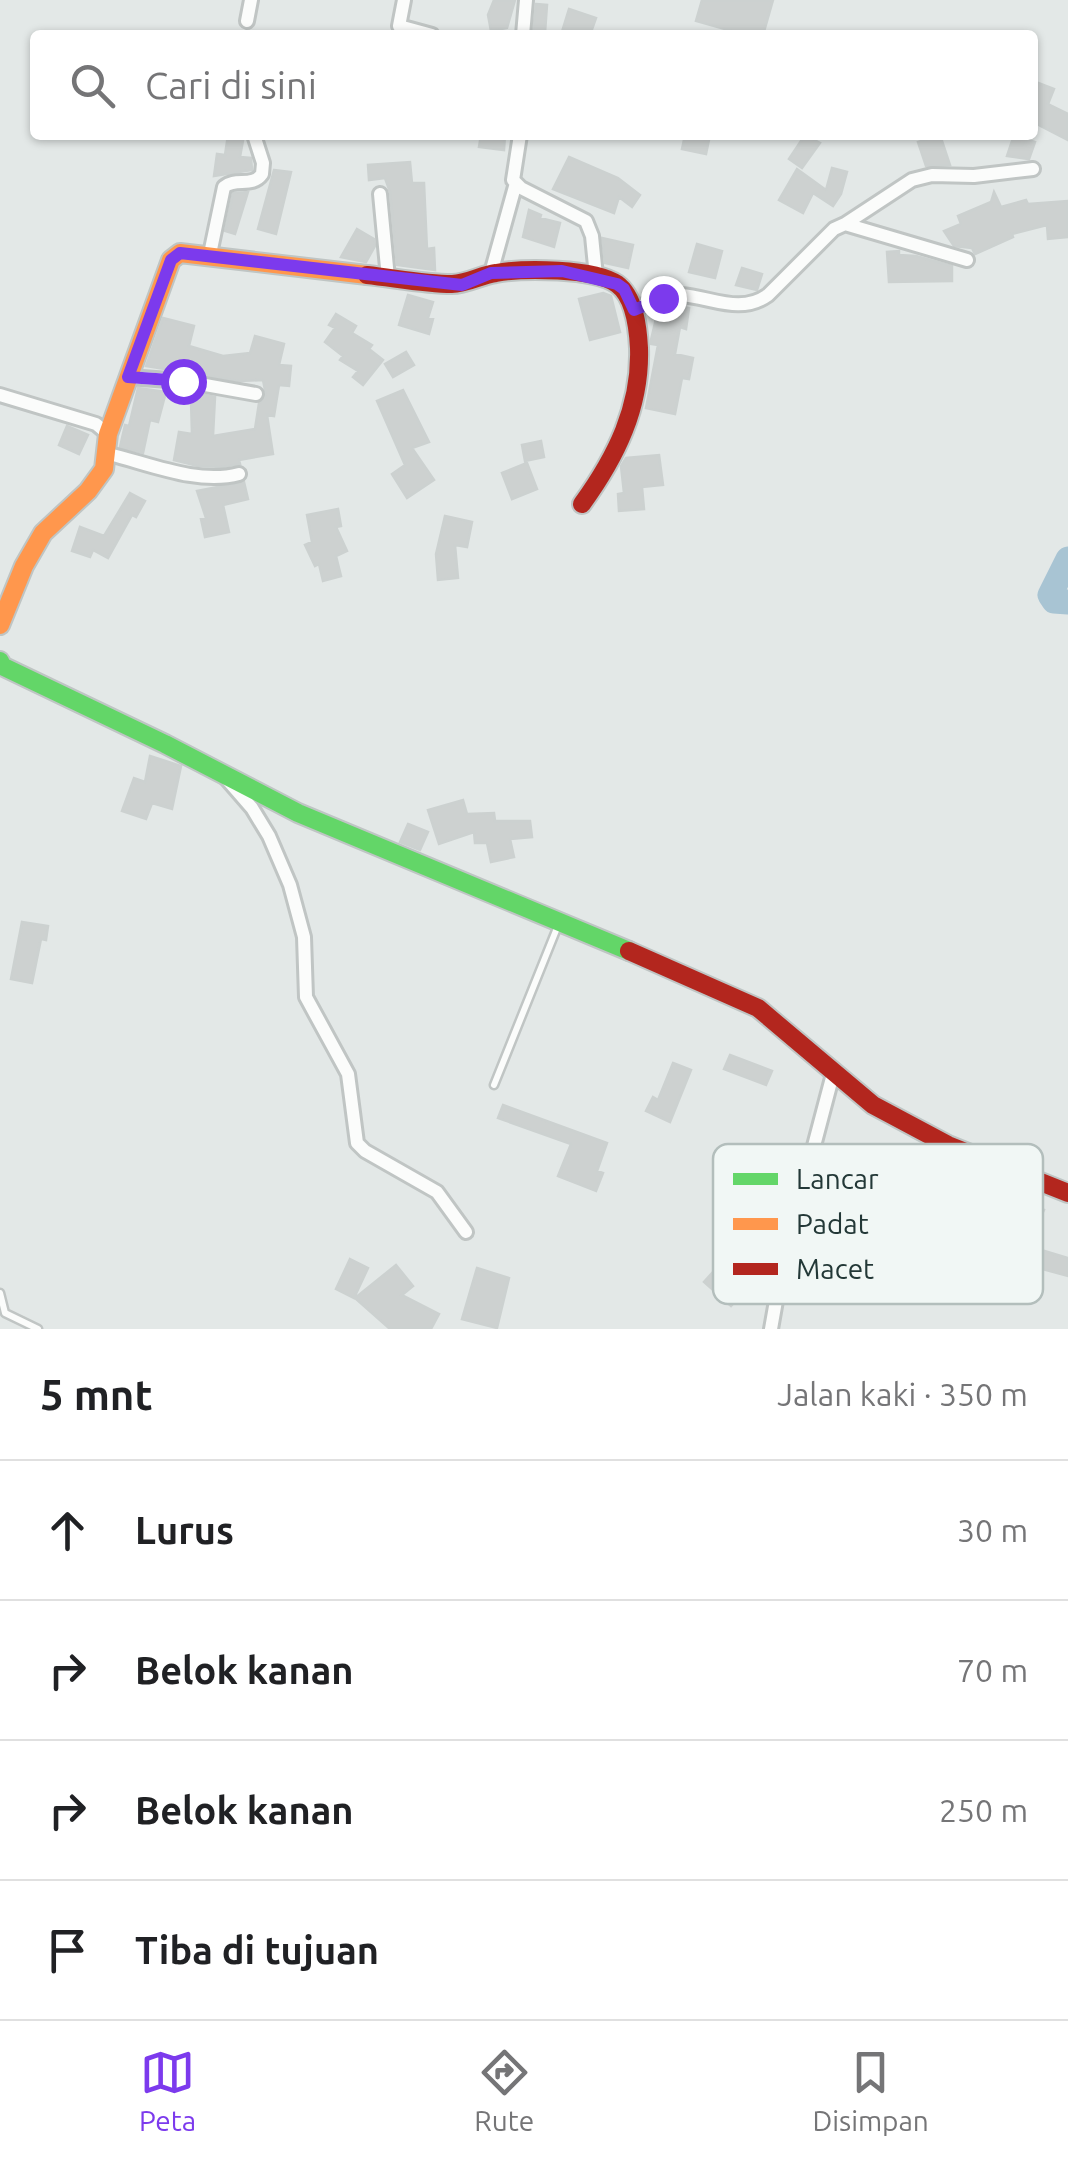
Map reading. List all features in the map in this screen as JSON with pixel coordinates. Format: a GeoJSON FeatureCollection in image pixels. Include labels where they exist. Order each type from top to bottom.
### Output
{"type":"FeatureCollection","features":[{"type":"Feature","properties":{"kind":"street"},"geometry":{"type":"LineString","coordinates":[[247,21],[252,0]]}},
{"type":"Feature","properties":{"kind":"street"},"geometry":{"type":"LineString","coordinates":[[404,0],[399,26],[414,30]]}},
{"type":"Feature","properties":{"kind":"street"},"geometry":{"type":"LineString","coordinates":[[523,30],[526,0]]}},
{"type":"Feature","properties":{"kind":"street"},"geometry":{"type":"LineString","coordinates":[[210,254],[224,187],[230,182],[253,182],[262,174],[263,163],[256,140]]}},
{"type":"Feature","properties":{"kind":"street"},"geometry":{"type":"LineString","coordinates":[[491,273],[516,183],[513,175],[519,140]]}},
{"type":"Feature","properties":{"kind":"street"},"geometry":{"type":"LineString","coordinates":[[634,310],[652,300],[675,295],[730,305],[758,302],[817,244],[912,180],[1032,168]]}},
{"type":"Feature","properties":{"kind":"street"},"geometry":{"type":"LineString","coordinates":[[516,183],[586,221],[592,236],[596,276]]}},
{"type":"Feature","properties":{"kind":"street"},"geometry":{"type":"LineString","coordinates":[[380,194],[388,278]]}},
{"type":"Feature","properties":{"kind":"street"},"geometry":{"type":"LineString","coordinates":[[845,224],[966,260]]}},
{"type":"Feature","properties":{"kind":"street"},"geometry":{"type":"LineString","coordinates":[[0,625],[46,530],[92,491],[109,454],[108,434],[171,260],[184,253],[304,270],[462,285],[491,273],[562,271],[596,276],[624,289],[634,310],[636,385],[628,423],[582,504]]}},
{"type":"Feature","properties":{"kind":"street"},"geometry":{"type":"LineString","coordinates":[[128,377],[183,381],[256,394]]}},
{"type":"Feature","properties":{"kind":"street"},"geometry":{"type":"LineString","coordinates":[[0,395],[96,424],[108,434]]}},
{"type":"Feature","properties":{"kind":"street"},"geometry":{"type":"LineString","coordinates":[[109,454],[204,478],[240,474]]}},
{"type":"Feature","properties":{"kind":"street"},"geometry":{"type":"LineString","coordinates":[[1,668],[298,814],[560,921],[758,1008],[874,1105],[946,1144]]}},
{"type":"Feature","properties":{"kind":"street"},"geometry":{"type":"LineString","coordinates":[[222,775],[252,808],[290,885],[304,937],[306,997],[348,1074],[356,1143],[437,1192],[466,1232]]}},
{"type":"Feature","properties":{"kind":"street"},"geometry":{"type":"LineString","coordinates":[[814,1144],[833,1074]]}},
{"type":"Feature","properties":{"kind":"street"},"geometry":{"type":"LineString","coordinates":[[1043,1183],[1068,1193]]}},
{"type":"Feature","properties":{"kind":"street"},"geometry":{"type":"LineString","coordinates":[[772,1329],[777,1304]]}},
{"type":"Feature","properties":{"kind":"lane"},"geometry":{"type":"LineString","coordinates":[[494,1085],[560,921]]}},
{"type":"Feature","properties":{"kind":"lane"},"geometry":{"type":"LineString","coordinates":[[0,1293],[2,1316],[38,1329]]}},
{"type":"Feature","properties":{"kind":"building"},"geometry":{"type":"Polygon","coordinates":[[[494,0],[515,0],[507,28],[491,30],[488,15],[494,0]]]}},
{"type":"Feature","properties":{"kind":"building"},"geometry":{"type":"Polygon","coordinates":[[[702,0],[773,0],[764,30],[728,30],[696,21],[702,0]]]}},
{"type":"Feature","properties":{"kind":"building"},"geometry":{"type":"Polygon","coordinates":[[[536,4],[547,5],[545,30],[533,30],[536,4]]]}},
{"type":"Feature","properties":{"kind":"building"},"geometry":{"type":"Polygon","coordinates":[[[569,9],[596,18],[592,30],[563,30],[569,9]]]}},
{"type":"Feature","properties":{"kind":"building"},"geometry":{"type":"Polygon","coordinates":[[[1038,83],[1054,89],[1048,104],[1068,114],[1068,140],[1038,125],[1038,83]]]}},
{"type":"Feature","properties":{"kind":"building"},"geometry":{"type":"Polygon","coordinates":[[[227,140],[243,140],[240,157],[251,158],[252,170],[214,176],[217,154],[225,155],[227,140]]]}},
{"type":"Feature","properties":{"kind":"building"},"geometry":{"type":"Polygon","coordinates":[[[480,140],[505,140],[504,150],[479,147],[480,140]]]}},
{"type":"Feature","properties":{"kind":"building"},"geometry":{"type":"Polygon","coordinates":[[[684,140],[709,140],[706,154],[682,149],[684,140]]]}},
{"type":"Feature","properties":{"kind":"building"},"geometry":{"type":"Polygon","coordinates":[[[802,140],[820,143],[802,168],[789,159],[802,140]]]}},
{"type":"Feature","properties":{"kind":"building"},"geometry":{"type":"Polygon","coordinates":[[[942,140],[950,165],[926,166],[918,142],[942,140]]]}},
{"type":"Feature","properties":{"kind":"building"},"geometry":{"type":"Polygon","coordinates":[[[1012,140],[1035,142],[1029,159],[1007,156],[1012,140]]]}},
{"type":"Feature","properties":{"kind":"building"},"geometry":{"type":"Polygon","coordinates":[[[569,157],[618,178],[640,195],[632,207],[619,197],[614,213],[553,189],[569,157]]]}},
{"type":"Feature","properties":{"kind":"building"},"geometry":{"type":"Polygon","coordinates":[[[410,162],[412,183],[424,183],[427,249],[434,248],[435,270],[397,265],[390,192],[385,178],[369,180],[368,165],[410,162]]]}},
{"type":"Feature","properties":{"kind":"building"},"geometry":{"type":"Polygon","coordinates":[[[832,168],[847,172],[833,206],[813,193],[803,213],[779,200],[797,169],[826,190],[832,168]]]}},
{"type":"Feature","properties":{"kind":"building"},"geometry":{"type":"Polygon","coordinates":[[[274,170],[291,172],[276,234],[258,229],[274,170]]]}},
{"type":"Feature","properties":{"kind":"building"},"geometry":{"type":"Polygon","coordinates":[[[248,192],[235,234],[225,231],[233,193],[248,192]]]}},
{"type":"Feature","properties":{"kind":"building"},"geometry":{"type":"Polygon","coordinates":[[[994,192],[1001,207],[1026,200],[1028,204],[1068,201],[1068,237],[1048,239],[1047,225],[1012,234],[1013,237],[975,254],[972,248],[954,246],[944,231],[961,224],[958,216],[991,202],[994,192]]]}},
{"type":"Feature","properties":{"kind":"building"},"geometry":{"type":"Polygon","coordinates":[[[529,210],[541,215],[540,218],[560,223],[554,247],[523,237],[529,210]]]}},
{"type":"Feature","properties":{"kind":"building"},"geometry":{"type":"Polygon","coordinates":[[[357,229],[374,239],[375,246],[366,262],[341,257],[357,229]]]}},
{"type":"Feature","properties":{"kind":"building"},"geometry":{"type":"Polygon","coordinates":[[[602,238],[633,245],[628,268],[605,263],[602,238]]]}},
{"type":"Feature","properties":{"kind":"building"},"geometry":{"type":"Polygon","coordinates":[[[697,244],[722,251],[715,278],[689,272],[697,244]]]}},
{"type":"Feature","properties":{"kind":"building"},"geometry":{"type":"Polygon","coordinates":[[[899,251],[899,255],[952,266],[952,281],[889,282],[887,252],[899,251]]]}},
{"type":"Feature","properties":{"kind":"building"},"geometry":{"type":"Polygon","coordinates":[[[742,268],[762,274],[757,290],[736,285],[742,268]]]}},
{"type":"Feature","properties":{"kind":"building"},"geometry":{"type":"Polygon","coordinates":[[[603,293],[611,296],[620,332],[590,340],[579,299],[603,293]]]}},
{"type":"Feature","properties":{"kind":"building"},"geometry":{"type":"Polygon","coordinates":[[[408,295],[433,302],[429,334],[399,325],[408,295]]]}},
{"type":"Feature","properties":{"kind":"building"},"geometry":{"type":"Polygon","coordinates":[[[689,308],[686,329],[680,327],[675,354],[693,358],[689,379],[682,378],[675,414],[646,408],[658,345],[651,344],[651,340],[658,310],[689,308]]]}},
{"type":"Feature","properties":{"kind":"building"},"geometry":{"type":"Polygon","coordinates":[[[336,314],[356,326],[352,333],[372,345],[369,349],[383,360],[363,385],[353,377],[358,371],[340,360],[343,356],[325,342],[335,328],[329,325],[336,314]]]}},
{"type":"Feature","properties":{"kind":"building"},"geometry":{"type":"Polygon","coordinates":[[[163,318],[194,326],[189,346],[223,356],[250,353],[255,336],[284,344],[279,365],[291,366],[289,386],[279,385],[274,416],[267,415],[273,454],[222,467],[174,460],[179,432],[192,434],[191,401],[199,401],[200,394],[215,397],[213,436],[255,429],[259,403],[266,395],[263,380],[239,381],[146,366],[163,318]]]}},
{"type":"Feature","properties":{"kind":"building"},"geometry":{"type":"Polygon","coordinates":[[[406,352],[414,365],[393,377],[385,364],[406,352]]]}},
{"type":"Feature","properties":{"kind":"building"},"geometry":{"type":"Polygon","coordinates":[[[138,388],[166,392],[158,422],[150,420],[143,453],[120,447],[138,388]]]}},
{"type":"Feature","properties":{"kind":"building"},"geometry":{"type":"Polygon","coordinates":[[[403,390],[429,442],[412,448],[434,480],[407,498],[392,474],[405,465],[377,401],[403,390]]]}},
{"type":"Feature","properties":{"kind":"building"},"geometry":{"type":"Polygon","coordinates":[[[67,426],[88,435],[79,454],[59,445],[67,426]]]}},
{"type":"Feature","properties":{"kind":"building"},"geometry":{"type":"Polygon","coordinates":[[[541,441],[544,457],[525,461],[522,445],[541,441]]]}},
{"type":"Feature","properties":{"kind":"building"},"geometry":{"type":"Polygon","coordinates":[[[659,455],[663,485],[642,487],[644,509],[619,511],[618,494],[624,493],[621,466],[626,458],[659,455]]]}},
{"type":"Feature","properties":{"kind":"building"},"geometry":{"type":"Polygon","coordinates":[[[527,463],[537,489],[512,499],[502,473],[527,463]]]}},
{"type":"Feature","properties":{"kind":"building"},"geometry":{"type":"Polygon","coordinates":[[[244,482],[248,499],[223,505],[229,532],[205,537],[201,519],[206,518],[197,491],[244,482]]]}},
{"type":"Feature","properties":{"kind":"building"},"geometry":{"type":"Polygon","coordinates":[[[130,493],[145,501],[136,517],[132,515],[108,558],[93,550],[90,557],[72,551],[80,527],[104,536],[130,493]]]}},
{"type":"Feature","properties":{"kind":"building"},"geometry":{"type":"Polygon","coordinates":[[[338,509],[341,526],[336,527],[347,551],[336,556],[341,576],[323,581],[319,564],[315,566],[305,545],[312,542],[307,515],[338,509]]]}},
{"type":"Feature","properties":{"kind":"building"},"geometry":{"type":"Polygon","coordinates":[[[445,516],[472,522],[467,547],[455,545],[458,578],[438,580],[436,554],[445,516]]]}},
{"type":"Feature","properties":{"kind":"building"},"geometry":{"type":"Polygon","coordinates":[[[150,756],[181,766],[172,809],[152,803],[146,819],[122,811],[134,778],[145,782],[150,756]]]}},
{"type":"Feature","properties":{"kind":"building"},"geometry":{"type":"Polygon","coordinates":[[[463,800],[467,814],[494,813],[495,821],[530,821],[532,837],[510,839],[514,857],[491,862],[487,843],[475,843],[474,832],[439,844],[428,810],[463,800]]]}},
{"type":"Feature","properties":{"kind":"building"},"geometry":{"type":"Polygon","coordinates":[[[408,824],[428,832],[420,850],[400,842],[408,824]]]}},
{"type":"Feature","properties":{"kind":"building"},"geometry":{"type":"Polygon","coordinates":[[[22,922],[48,926],[46,940],[41,939],[32,983],[11,979],[22,922]]]}},
{"type":"Feature","properties":{"kind":"building"},"geometry":{"type":"Polygon","coordinates":[[[730,1055],[772,1071],[766,1085],[724,1069],[730,1055]]]}},
{"type":"Feature","properties":{"kind":"building"},"geometry":{"type":"Polygon","coordinates":[[[673,1063],[691,1070],[670,1122],[646,1111],[653,1097],[658,1100],[673,1063]]]}},
{"type":"Feature","properties":{"kind":"building"},"geometry":{"type":"Polygon","coordinates":[[[503,1105],[607,1143],[597,1171],[603,1173],[596,1191],[558,1176],[571,1144],[498,1118],[503,1105]]]}},
{"type":"Feature","properties":{"kind":"building"},"geometry":{"type":"Polygon","coordinates":[[[1043,1250],[1068,1258],[1068,1276],[1043,1269],[1043,1250]]]}},
{"type":"Feature","properties":{"kind":"building"},"geometry":{"type":"Polygon","coordinates":[[[350,1259],[368,1268],[354,1298],[336,1289],[350,1259]]]}},
{"type":"Feature","properties":{"kind":"building"},"geometry":{"type":"Polygon","coordinates":[[[396,1265],[413,1286],[402,1295],[439,1314],[431,1329],[390,1329],[355,1298],[396,1265]]]}},
{"type":"Feature","properties":{"kind":"building"},"geometry":{"type":"Polygon","coordinates":[[[477,1268],[509,1278],[497,1328],[462,1319],[477,1268]]]}},
{"type":"Feature","properties":{"kind":"building"},"geometry":{"type":"Polygon","coordinates":[[[713,1272],[713,1290],[704,1282],[713,1272]]]}},
{"type":"Feature","properties":{"kind":"waterway"},"geometry":{"type":"LineString","coordinates":[[1068,559],[1050,595],[1054,601],[1068,602]]}},
{"type":"Feature","properties":{"kind":"traffic: fast"},"geometry":{"type":"LineString","coordinates":[[0,661],[2,666],[298,813],[629,951]]}},
{"type":"Feature","properties":{"kind":"traffic: slow"},"geometry":{"type":"LineString","coordinates":[[0,625],[24,566],[43,533],[88,491],[104,469],[108,434],[171,260],[180,253],[367,275]]}},
{"type":"Feature","properties":{"kind":"traffic: jam"},"geometry":{"type":"LineString","coordinates":[[367,275],[452,284],[508,271],[558,271],[606,279],[623,290],[632,305],[638,332],[636,391],[616,450],[582,504]]}},
{"type":"Feature","properties":{"kind":"traffic: jam"},"geometry":{"type":"LineString","coordinates":[[629,951],[758,1008],[873,1105],[946,1144]]}},
{"type":"Feature","properties":{"kind":"traffic: jam"},"geometry":{"type":"LineString","coordinates":[[1043,1183],[1068,1193]]}},
{"type":"Feature","properties":{"kind":"route"},"geometry":{"type":"LineString","coordinates":[[183,381],[128,377],[171,260],[180,253],[462,285],[491,273],[562,271],[617,284],[624,289],[634,310],[663,298]]}}]}
